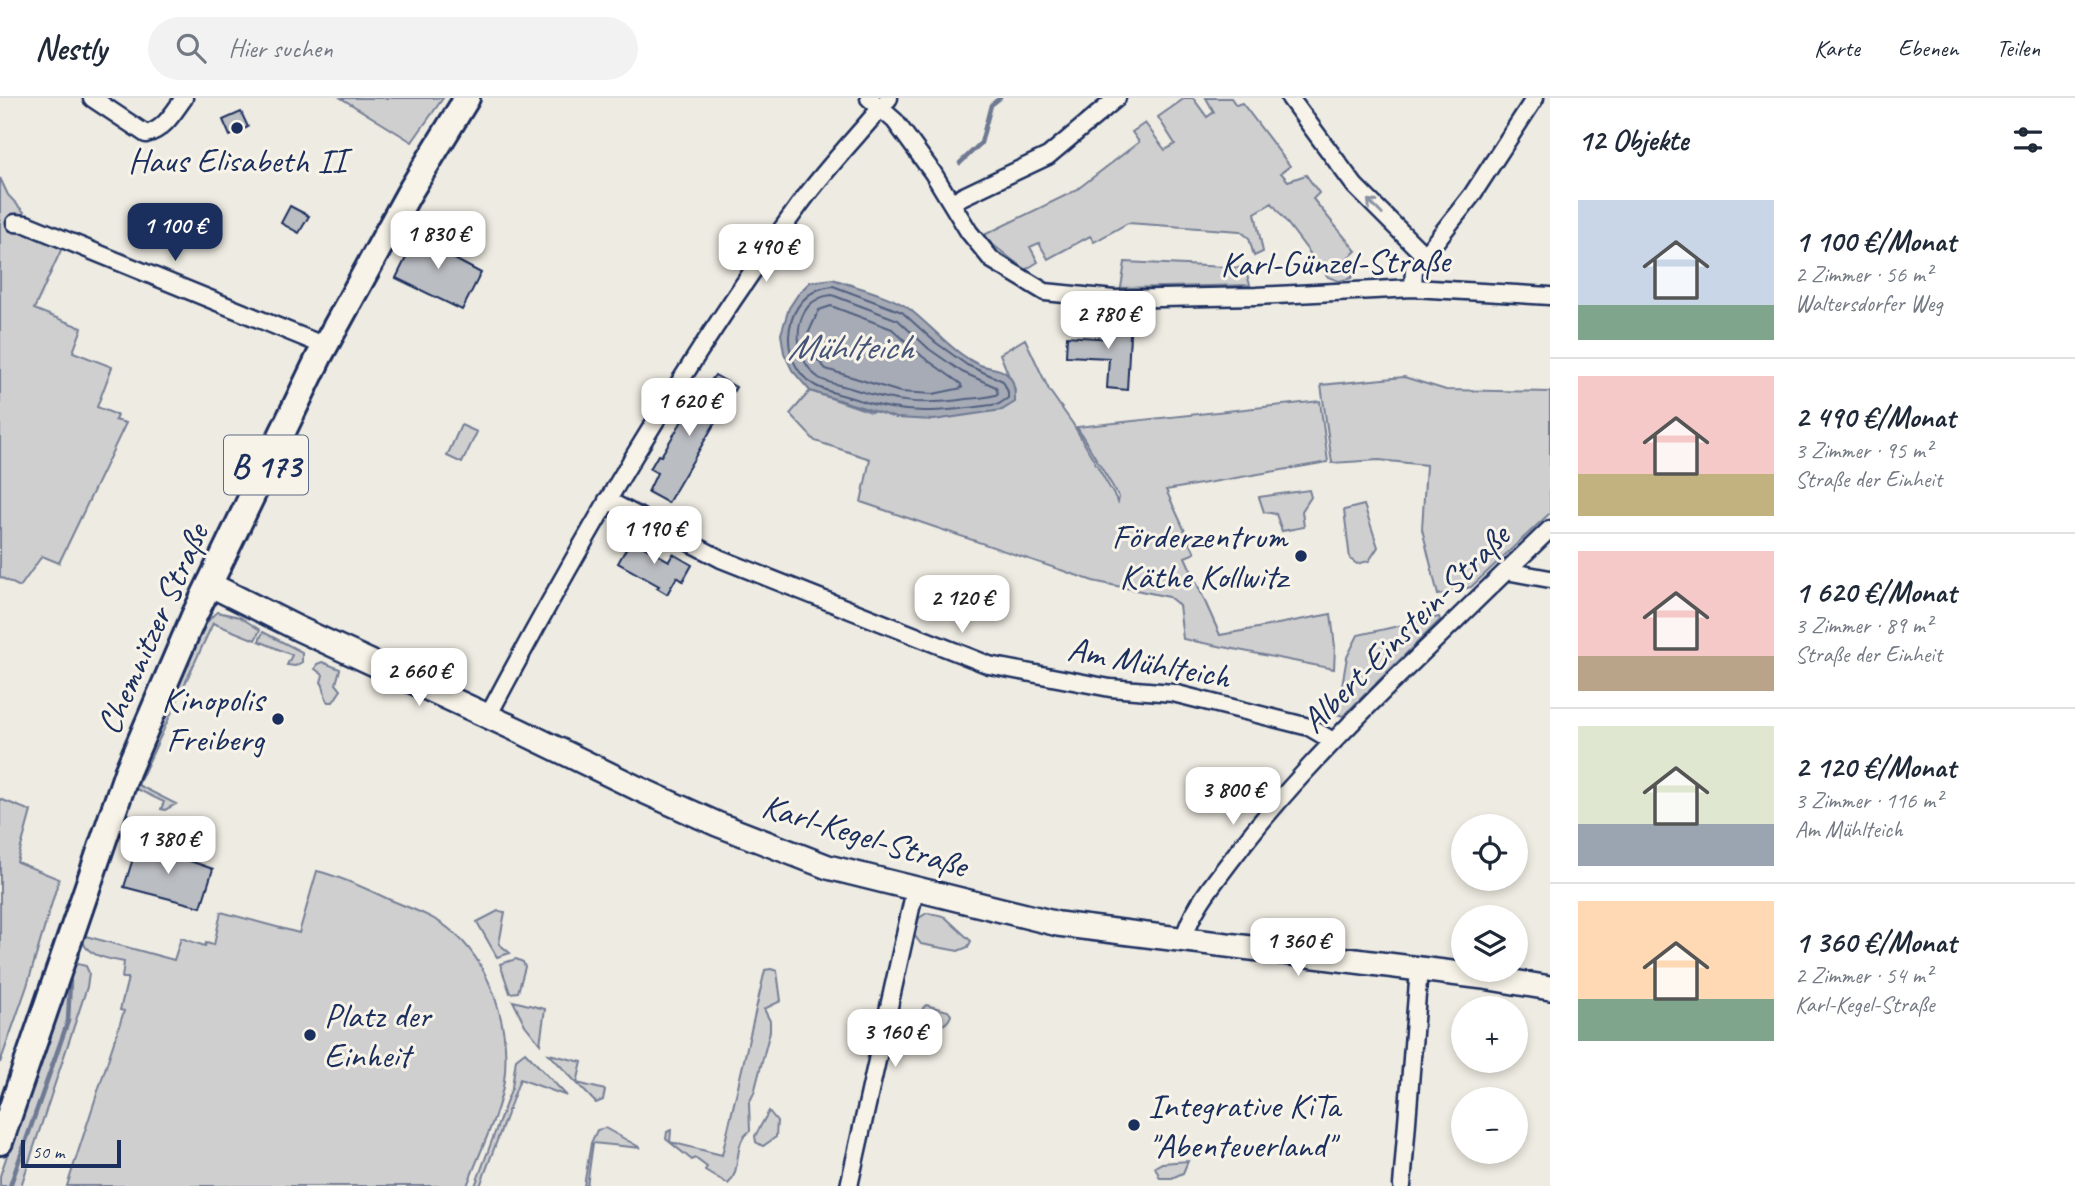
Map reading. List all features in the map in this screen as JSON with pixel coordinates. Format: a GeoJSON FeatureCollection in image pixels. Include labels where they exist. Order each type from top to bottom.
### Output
{"type":"FeatureCollection","features":[{"type":"Feature","properties":{"kind":"main road","name":"Chemnitzer Straße"},"geometry":{"type":"LineString","coordinates":[[0,1142],[127,772],[209,584],[325,346],[409,193],[467,98]]}},
{"type":"Feature","properties":{"kind":"street"},"geometry":{"type":"LineString","coordinates":[[92,98],[146,134],[165,124],[184,98]]}},
{"type":"Feature","properties":{"kind":"street"},"geometry":{"type":"LineString","coordinates":[[951,202],[1048,156],[1117,98]]}},
{"type":"Feature","properties":{"kind":"street"},"geometry":{"type":"LineString","coordinates":[[1290,98],[1355,186],[1423,255]]}},
{"type":"Feature","properties":{"kind":"street"},"geometry":{"type":"LineString","coordinates":[[1413,288],[1414,269],[1472,195],[1535,98]]}},
{"type":"Feature","properties":{"kind":"street"},"geometry":{"type":"LineString","coordinates":[[488,716],[607,500],[718,321],[801,202],[880,101]]}},
{"type":"Feature","properties":{"kind":"street","name":"Karl-Günzel-Straße"},"geometry":{"type":"LineString","coordinates":[[880,101],[933,173],[969,232],[992,260],[1045,292],[1114,299],[1256,296],[1413,288],[1550,296]]}},
{"type":"Feature","properties":{"kind":"street"},"geometry":{"type":"LineString","coordinates":[[15,223],[26,224],[108,256],[325,346]]}},
{"type":"Feature","properties":{"kind":"street","name":"Am Mühlteich"},"geometry":{"type":"LineString","coordinates":[[607,500],[720,559],[989,665],[1110,688],[1173,693],[1309,727],[1333,741]]}},
{"type":"Feature","properties":{"kind":"street","name":"Albert-Einstein-Straße"},"geometry":{"type":"LineString","coordinates":[[1183,941],[1187,924],[1248,837],[1333,741],[1463,610],[1550,529]]}},
{"type":"Feature","properties":{"kind":"street"},"geometry":{"type":"LineString","coordinates":[[1506,571],[1550,579]]}},
{"type":"Feature","properties":{"kind":"street","name":"Karl-Kegel-Straße"},"geometry":{"type":"LineString","coordinates":[[209,584],[299,629],[717,824],[828,867],[1058,924],[1550,988]]}},
{"type":"Feature","properties":{"kind":"street"},"geometry":{"type":"LineString","coordinates":[[849,1186],[915,890]]}},
{"type":"Feature","properties":{"kind":"street"},"geometry":{"type":"LineString","coordinates":[[1402,1186],[1419,969]]}},
{"type":"Feature","properties":{"kind":"shaded area"},"geometry":{"type":"Polygon","coordinates":[[[341,98],[443,98],[412,142],[341,98]]]}},
{"type":"Feature","properties":{"kind":"shaded area"},"geometry":{"type":"Polygon","coordinates":[[[1185,98],[1193,98],[1207,117],[1214,112],[1206,98],[1231,98],[1236,105],[1242,103],[1290,166],[1281,173],[1288,181],[1306,175],[1319,193],[1313,199],[1356,251],[1345,261],[1355,272],[1351,278],[1339,281],[1328,277],[1272,203],[1255,213],[1263,252],[1254,256],[1249,238],[1240,231],[1128,223],[1094,242],[1090,236],[1048,259],[1039,243],[1030,247],[1038,262],[1025,270],[982,236],[1075,191],[1139,142],[1132,132],[1145,123],[1165,150],[1175,144],[1158,117],[1185,98]]]}},
{"type":"Feature","properties":{"kind":"shaded area"},"geometry":{"type":"Polygon","coordinates":[[[0,178],[8,195],[24,212],[22,231],[62,248],[34,309],[82,328],[73,352],[112,367],[97,407],[117,415],[115,420],[126,423],[59,563],[42,556],[20,587],[0,577],[0,178]]]}},
{"type":"Feature","properties":{"kind":"shaded area"},"geometry":{"type":"Polygon","coordinates":[[[1125,262],[1245,268],[1250,285],[1121,288],[1125,262]]]}},
{"type":"Feature","properties":{"kind":"shaded area"},"geometry":{"type":"Polygon","coordinates":[[[1025,339],[1049,390],[1073,424],[1118,502],[1119,497],[1077,427],[1320,401],[1328,462],[1166,490],[1195,553],[1185,557],[1220,635],[1331,614],[1335,647],[1334,669],[1183,639],[1179,605],[1169,597],[1093,581],[861,502],[870,459],[815,441],[790,414],[810,391],[871,412],[1015,391],[1000,354],[1025,339]]]}},
{"type":"Feature","properties":{"kind":"shaded area"},"geometry":{"type":"Polygon","coordinates":[[[1404,377],[1446,390],[1550,392],[1550,513],[1471,587],[1438,595],[1422,529],[1426,465],[1379,460],[1332,463],[1321,385],[1404,377]]]}},
{"type":"Feature","properties":{"kind":"shaded area"},"geometry":{"type":"Polygon","coordinates":[[[461,425],[477,432],[462,463],[447,456],[461,425]]]}},
{"type":"Feature","properties":{"kind":"shaded area"},"geometry":{"type":"Polygon","coordinates":[[[1309,490],[1311,497],[1302,511],[1304,527],[1282,531],[1276,514],[1264,512],[1259,497],[1309,490]]]}},
{"type":"Feature","properties":{"kind":"shaded area"},"geometry":{"type":"Polygon","coordinates":[[[1364,505],[1378,547],[1369,561],[1357,564],[1350,559],[1344,510],[1364,505]]]}},
{"type":"Feature","properties":{"kind":"shaded area"},"geometry":{"type":"Polygon","coordinates":[[[217,612],[240,617],[260,630],[255,640],[213,623],[138,785],[176,804],[165,810],[161,809],[164,802],[137,789],[134,795],[131,794],[200,636],[217,612]]]}},
{"type":"Feature","properties":{"kind":"shaded area"},"geometry":{"type":"Polygon","coordinates":[[[1439,617],[1440,620],[1343,716],[1337,714],[1347,657],[1358,635],[1439,617]]]}},
{"type":"Feature","properties":{"kind":"shaded area"},"geometry":{"type":"Polygon","coordinates":[[[263,632],[302,652],[302,662],[295,666],[287,665],[292,655],[259,641],[263,632]]]}},
{"type":"Feature","properties":{"kind":"shaded area"},"geometry":{"type":"Polygon","coordinates":[[[322,662],[340,669],[336,684],[341,690],[333,702],[326,700],[321,682],[323,675],[315,669],[317,664],[322,662]]]}},
{"type":"Feature","properties":{"kind":"shaded area"},"geometry":{"type":"Polygon","coordinates":[[[0,799],[31,811],[17,862],[59,879],[27,986],[0,1063],[0,799]]]}},
{"type":"Feature","properties":{"kind":"shaded area","name":"Platz der Einheit"},"geometry":{"type":"Polygon","coordinates":[[[317,871],[352,883],[441,923],[463,942],[486,977],[501,1018],[504,1081],[493,1120],[467,1186],[67,1186],[124,1011],[120,1010],[128,978],[122,978],[124,962],[91,952],[83,942],[82,935],[174,960],[181,938],[205,946],[206,943],[214,945],[221,912],[299,933],[317,871]]]}},
{"type":"Feature","properties":{"kind":"shaded area"},"geometry":{"type":"Polygon","coordinates":[[[498,911],[505,912],[499,944],[510,953],[497,957],[477,922],[498,911]]]}},
{"type":"Feature","properties":{"kind":"shaded area"},"geometry":{"type":"Polygon","coordinates":[[[927,913],[945,917],[971,941],[968,947],[958,951],[921,944],[914,935],[919,918],[927,913]]]}},
{"type":"Feature","properties":{"kind":"shaded area"},"geometry":{"type":"Polygon","coordinates":[[[516,959],[523,962],[525,967],[518,992],[510,993],[500,964],[516,959]]]}},
{"type":"Feature","properties":{"kind":"shaded area"},"geometry":{"type":"Polygon","coordinates":[[[71,966],[86,966],[89,973],[87,987],[21,1186],[0,1186],[0,1176],[71,966]]]}},
{"type":"Feature","properties":{"kind":"shaded area"},"geometry":{"type":"Polygon","coordinates":[[[765,970],[777,971],[781,1001],[764,1009],[770,1021],[770,1031],[749,1103],[750,1131],[741,1142],[733,1178],[728,1184],[705,1170],[707,1167],[695,1158],[692,1160],[666,1139],[667,1132],[671,1130],[670,1142],[722,1155],[765,970]]]}},
{"type":"Feature","properties":{"kind":"shaded area"},"geometry":{"type":"Polygon","coordinates":[[[513,1001],[545,1009],[540,1044],[525,1025],[513,1001]]]}},
{"type":"Feature","properties":{"kind":"shaded area"},"geometry":{"type":"Polygon","coordinates":[[[926,1005],[948,1011],[951,1015],[949,1020],[937,1027],[923,1023],[920,1019],[926,1005]]]}},
{"type":"Feature","properties":{"kind":"shaded area"},"geometry":{"type":"Polygon","coordinates":[[[525,1052],[567,1096],[520,1079],[480,1186],[475,1186],[512,1087],[516,1059],[525,1052]]]}},
{"type":"Feature","properties":{"kind":"shaded area"},"geometry":{"type":"Polygon","coordinates":[[[549,1054],[582,1062],[577,1083],[605,1090],[603,1100],[596,1103],[549,1054]]]}},
{"type":"Feature","properties":{"kind":"shaded area"},"geometry":{"type":"Polygon","coordinates":[[[769,1111],[777,1121],[776,1137],[763,1146],[756,1142],[755,1136],[769,1111]]]}},
{"type":"Feature","properties":{"kind":"shaded area"},"geometry":{"type":"Polygon","coordinates":[[[605,1128],[641,1148],[593,1143],[587,1186],[584,1186],[591,1143],[597,1130],[605,1128]]]}},
{"type":"Feature","properties":{"kind":"shaded area"},"geometry":{"type":"Polygon","coordinates":[[[1188,1161],[1183,1173],[1172,1178],[1160,1178],[1155,1167],[1162,1163],[1188,1161]]]}},
{"type":"Feature","properties":{"kind":"water","name":"Mühlteich"},"geometry":{"type":"Polygon","coordinates":[[[833,279],[883,295],[901,304],[970,360],[1006,373],[1014,385],[1015,402],[1002,410],[934,420],[896,418],[810,391],[792,370],[784,353],[781,334],[789,308],[799,293],[810,282],[833,279]]]}},
{"type":"Feature","properties":{"kind":"building","name":"Haus Elisabeth II"},"geometry":{"type":"Polygon","coordinates":[[[241,112],[248,127],[230,136],[223,120],[241,112]]]}},
{"type":"Feature","properties":{"kind":"building"},"geometry":{"type":"Polygon","coordinates":[[[290,206],[309,216],[299,233],[281,223],[290,206]]]}},
{"type":"Feature","properties":{"kind":"building"},"geometry":{"type":"Polygon","coordinates":[[[420,229],[454,246],[449,256],[481,273],[462,310],[396,278],[420,229]]]}},
{"type":"Feature","properties":{"kind":"building"},"geometry":{"type":"Polygon","coordinates":[[[1112,316],[1131,317],[1127,390],[1107,388],[1109,358],[1066,356],[1067,336],[1111,339],[1112,316]]]}},
{"type":"Feature","properties":{"kind":"building"},"geometry":{"type":"Polygon","coordinates":[[[715,375],[736,387],[668,503],[648,492],[657,473],[650,469],[658,455],[661,456],[691,406],[687,404],[695,392],[700,395],[715,375]]]}},
{"type":"Feature","properties":{"kind":"building"},"geometry":{"type":"Polygon","coordinates":[[[631,540],[669,561],[673,554],[692,565],[683,581],[677,577],[667,594],[657,588],[659,586],[618,563],[631,540]]]}},
{"type":"Feature","properties":{"kind":"building"},"geometry":{"type":"Polygon","coordinates":[[[138,843],[213,869],[201,907],[124,887],[138,843]]]}},
{"type":"Feature","properties":{"kind":"waterway"},"geometry":{"type":"LineString","coordinates":[[960,163],[981,143],[991,105],[1000,98]]}},
{"type":"Feature","properties":{"kind":"waterway"},"geometry":{"type":"LineString","coordinates":[[10,1186],[68,1021],[70,981]]}},
{"type":"Feature","properties":{"kind":"place","name":"Haus Elisabeth II"},"geometry":{"type":"Point","coordinates":[237,128]}},
{"type":"Feature","properties":{"kind":"place","name":"Förderzentrum Käthe Kollwitz"},"geometry":{"type":"Point","coordinates":[1301,556]}},
{"type":"Feature","properties":{"kind":"place","name":"Kinopolis Freiberg"},"geometry":{"type":"Point","coordinates":[278,719]}},
{"type":"Feature","properties":{"kind":"place","name":"Platz der Einheit"},"geometry":{"type":"Point","coordinates":[310,1035]}},
{"type":"Feature","properties":{"kind":"place","name":"Integrative KiTa \"Abenteuerland\""},"geometry":{"type":"Point","coordinates":[1134,1125]}}]}
